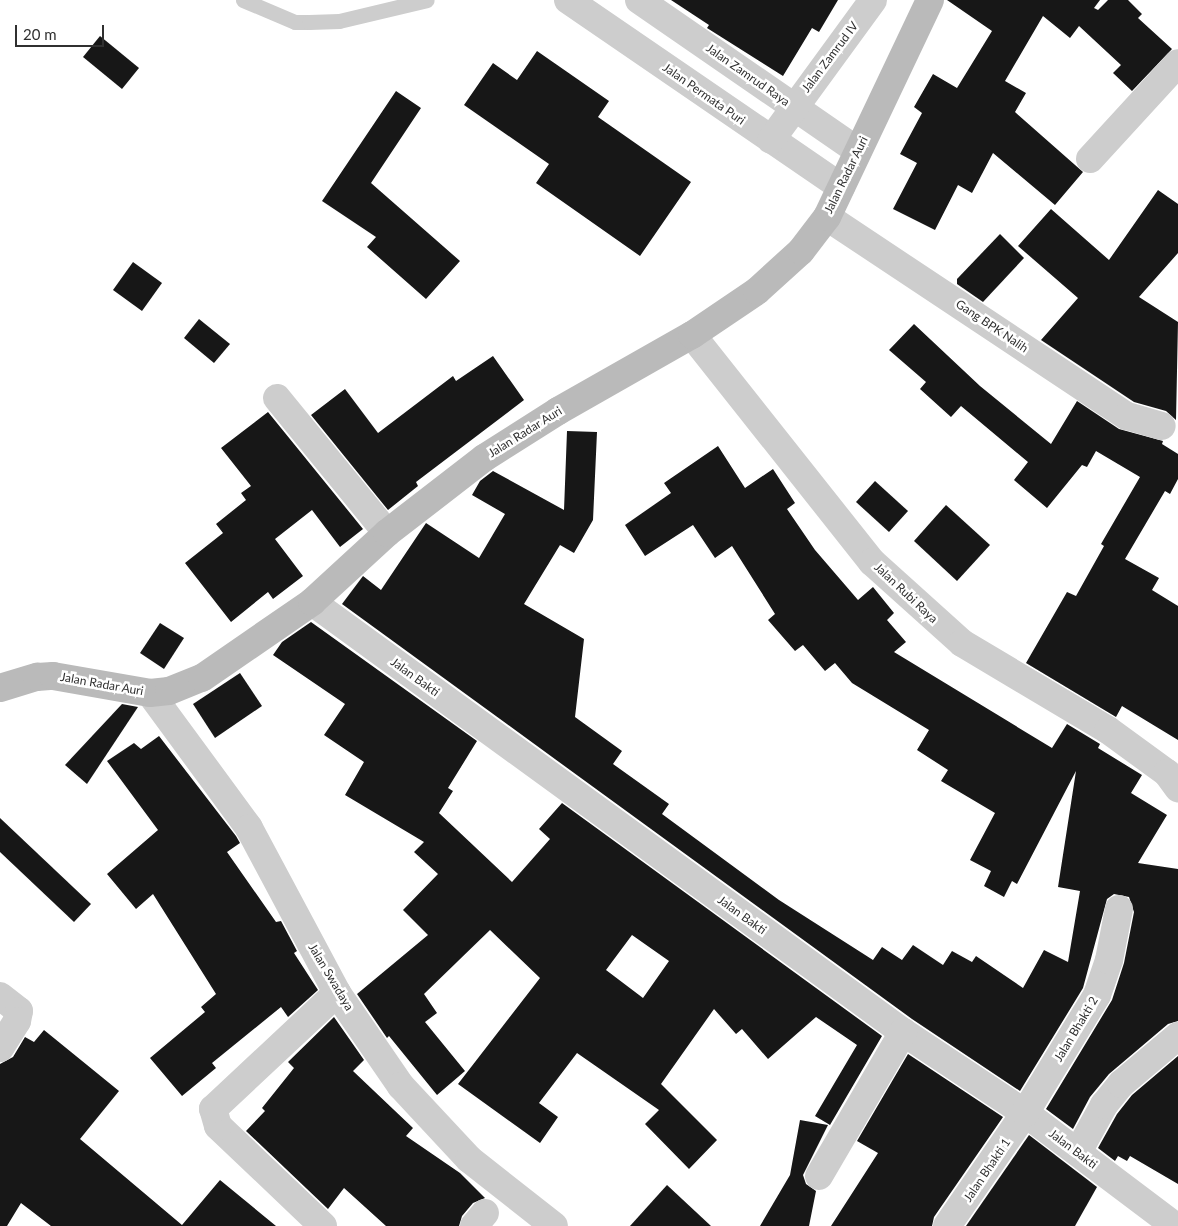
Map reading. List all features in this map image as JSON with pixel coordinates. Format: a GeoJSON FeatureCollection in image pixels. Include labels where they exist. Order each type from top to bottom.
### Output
{"type":"FeatureCollection","features":[{"type":"Feature","properties":{"kind":"main road","name":"Jalan Radar Auri"},"geometry":{"type":"LineString","coordinates":[[1,686],[37,677],[53,676],[150,692],[168,691],[202,678],[312,602],[387,533],[484,458],[558,411],[692,335],[775,276],[801,251],[827,217],[930,0]]}},
{"type":"Feature","properties":{"kind":"street","name":"Jalan Permata Puri"},"geometry":{"type":"LineString","coordinates":[[568,0],[841,188]]}},
{"type":"Feature","properties":{"kind":"street","name":"Jalan Zamrud Raya"},"geometry":{"type":"LineString","coordinates":[[639,0],[858,151]]}},
{"type":"Feature","properties":{"kind":"street","name":"Jalan Zamrud IV"},"geometry":{"type":"LineString","coordinates":[[770,140],[793,106],[873,0]]}},
{"type":"Feature","properties":{"kind":"street"},"geometry":{"type":"LineString","coordinates":[[1090,159],[1178,63]]}},
{"type":"Feature","properties":{"kind":"street","name":"Gang BPK Nalih"},"geometry":{"type":"LineString","coordinates":[[827,217],[1127,416],[1162,426]]}},
{"type":"Feature","properties":{"kind":"street","name":"Jalan Rubi Raya"},"geometry":{"type":"LineString","coordinates":[[692,335],[872,562],[962,643],[1108,730],[1167,773],[1178,788]]}},
{"type":"Feature","properties":{"kind":"street"},"geometry":{"type":"LineString","coordinates":[[277,398],[387,533]]}},
{"type":"Feature","properties":{"kind":"street","name":"Jalan Bakti"},"geometry":{"type":"LineString","coordinates":[[312,602],[903,1032],[1025,1113],[1175,1226]]}},
{"type":"Feature","properties":{"kind":"street","name":"Jalan Swadaya"},"geometry":{"type":"LineString","coordinates":[[150,692],[249,828],[338,993],[401,1086],[469,1159],[554,1226]]}},
{"type":"Feature","properties":{"kind":"street","name":"Jalan Bhakti 2"},"geometry":{"type":"LineString","coordinates":[[1025,1113],[1097,995],[1109,960],[1119,909]]}},
{"type":"Feature","properties":{"kind":"street"},"geometry":{"type":"LineString","coordinates":[[323,1226],[218,1126],[214,1109],[338,993]]}},
{"type":"Feature","properties":{"kind":"street"},"geometry":{"type":"LineString","coordinates":[[0,996],[19,1011],[17,1021],[0,1048]]}},
{"type":"Feature","properties":{"kind":"street"},"geometry":{"type":"LineString","coordinates":[[819,1176],[903,1032]]}},
{"type":"Feature","properties":{"kind":"street"},"geometry":{"type":"LineString","coordinates":[[1078,1152],[1104,1105],[1121,1084],[1178,1036]]}},
{"type":"Feature","properties":{"kind":"street","name":"Jalan Bhakti 1"},"geometry":{"type":"LineString","coordinates":[[947,1226],[1025,1113]]}},
{"type":"Feature","properties":{"kind":"lane"},"geometry":{"type":"LineString","coordinates":[[243,0],[295,22],[340,21],[427,0]]}},
{"type":"Feature","properties":{"kind":"building"},"geometry":{"type":"Polygon","coordinates":[[[671,0],[838,0],[819,32],[812,28],[783,76],[707,28],[709,25],[671,0]]]}},
{"type":"Feature","properties":{"kind":"building"},"geometry":{"type":"Polygon","coordinates":[[[947,0],[1100,0],[1094,8],[1098,10],[1108,0],[1128,0],[1142,14],[1138,18],[1172,49],[1132,91],[1113,73],[1121,65],[1079,26],[1070,38],[1043,16],[1005,81],[1026,93],[1015,112],[1083,172],[1055,205],[993,153],[972,193],[958,185],[935,230],[893,209],[917,163],[900,154],[922,113],[914,107],[933,74],[957,88],[992,31],[947,0]]]}},
{"type":"Feature","properties":{"kind":"building"},"geometry":{"type":"Polygon","coordinates":[[[100,36],[139,68],[122,89],[83,57],[100,36]]]}},
{"type":"Feature","properties":{"kind":"building"},"geometry":{"type":"Polygon","coordinates":[[[537,51],[609,101],[598,117],[691,182],[640,256],[536,183],[549,164],[464,105],[493,63],[517,80],[537,51]]]}},
{"type":"Feature","properties":{"kind":"building"},"geometry":{"type":"Polygon","coordinates":[[[396,91],[421,108],[371,183],[460,261],[426,299],[367,247],[376,237],[322,201],[396,91]]]}},
{"type":"Feature","properties":{"kind":"building"},"geometry":{"type":"Polygon","coordinates":[[[1158,190],[1178,204],[1178,253],[1139,297],[1178,322],[1176,420],[1166,411],[1134,402],[1041,340],[1078,298],[1018,246],[1051,209],[1109,260],[1158,190]]]}},
{"type":"Feature","properties":{"kind":"building"},"geometry":{"type":"Polygon","coordinates":[[[1000,234],[1024,258],[983,302],[957,284],[957,279],[1000,234]]]}},
{"type":"Feature","properties":{"kind":"building"},"geometry":{"type":"Polygon","coordinates":[[[133,262],[162,283],[142,311],[113,290],[133,262]]]}},
{"type":"Feature","properties":{"kind":"building"},"geometry":{"type":"Polygon","coordinates":[[[199,319],[230,344],[214,363],[184,338],[199,319]]]}},
{"type":"Feature","properties":{"kind":"building"},"geometry":{"type":"Polygon","coordinates":[[[914,324],[980,386],[1051,444],[1077,401],[1119,429],[1163,441],[1162,444],[1178,454],[1178,479],[1170,494],[1165,491],[1125,559],[1159,578],[1152,590],[1178,606],[1178,740],[1122,706],[1116,717],[1026,663],[1067,592],[1076,596],[1104,546],[1101,544],[1140,477],[1096,451],[1087,467],[1082,465],[1047,508],[1014,480],[1028,462],[961,406],[951,417],[920,389],[926,382],[889,350],[914,324]]]}},
{"type":"Feature","properties":{"kind":"building"},"geometry":{"type":"Polygon","coordinates":[[[493,356],[524,400],[416,482],[418,486],[388,510],[311,415],[345,389],[378,433],[453,376],[456,381],[493,356]]]}},
{"type":"Feature","properties":{"kind":"building"},"geometry":{"type":"Polygon","coordinates":[[[268,412],[363,529],[340,547],[312,510],[275,539],[303,576],[273,599],[268,592],[231,622],[185,563],[223,533],[216,524],[246,500],[241,493],[251,486],[221,448],[268,412]]]}},
{"type":"Feature","properties":{"kind":"building"},"geometry":{"type":"Polygon","coordinates":[[[567,431],[597,432],[593,520],[574,553],[560,545],[524,604],[584,639],[575,717],[622,751],[613,764],[669,804],[662,814],[779,900],[873,960],[882,947],[902,960],[913,945],[943,965],[952,951],[972,962],[976,956],[1023,988],[1044,950],[1068,962],[1080,891],[1058,887],[1076,771],[1017,884],[1012,881],[1004,897],[984,886],[991,871],[970,860],[995,813],[941,781],[948,770],[917,750],[929,730],[852,683],[835,663],[825,671],[803,645],[795,651],[768,620],[775,614],[732,546],[715,558],[693,525],[645,556],[625,525],[671,493],[664,483],[718,446],[745,488],[773,469],[795,503],[787,509],[815,550],[858,600],[873,587],[894,613],[887,620],[906,642],[894,652],[1052,748],[1067,724],[1100,744],[1098,748],[1142,775],[1131,793],[1167,815],[1138,863],[1178,869],[1178,1021],[1168,1024],[1109,1074],[1090,1097],[1073,1129],[1046,1109],[1112,1000],[1124,963],[1134,912],[1129,897],[1114,894],[1107,899],[1083,988],[1020,1091],[912,1019],[342,604],[363,576],[381,590],[426,523],[479,558],[505,514],[472,495],[480,481],[493,471],[564,510],[567,431]]]}},
{"type":"Feature","properties":{"kind":"building"},"geometry":{"type":"Polygon","coordinates":[[[875,481],[908,511],[889,532],[856,502],[875,481]]]}},
{"type":"Feature","properties":{"kind":"building"},"geometry":{"type":"Polygon","coordinates":[[[946,505],[990,545],[957,581],[914,541],[946,505]]]}},
{"type":"Feature","properties":{"kind":"building"},"geometry":{"type":"Polygon","coordinates":[[[311,622],[477,741],[448,788],[453,791],[439,813],[512,882],[550,839],[539,829],[562,803],[882,1036],[830,1125],[815,1116],[857,1045],[816,1017],[768,1059],[742,1029],[736,1034],[714,1009],[661,1084],[717,1140],[689,1169],[645,1124],[659,1110],[577,1053],[539,1103],[558,1117],[540,1143],[458,1084],[540,978],[490,930],[424,994],[437,1013],[425,1022],[465,1071],[437,1095],[389,1036],[387,1038],[357,994],[428,935],[403,910],[438,874],[414,852],[424,842],[345,795],[364,762],[324,735],[345,704],[273,655],[282,642],[311,622]],[[632,935],[606,970],[643,998],[669,961],[632,935]]]}},
{"type":"Feature","properties":{"kind":"building"},"geometry":{"type":"Polygon","coordinates":[[[160,623],[184,638],[164,669],[140,653],[160,623]]]}},
{"type":"Feature","properties":{"kind":"building"},"geometry":{"type":"Polygon","coordinates":[[[240,673],[262,706],[215,738],[193,704],[240,673]]]}},
{"type":"Feature","properties":{"kind":"building"},"geometry":{"type":"Polygon","coordinates":[[[122,704],[138,707],[87,784],[65,765],[122,704]]]}},
{"type":"Feature","properties":{"kind":"building"},"geometry":{"type":"Polygon","coordinates":[[[159,736],[236,836],[240,843],[227,852],[276,922],[281,921],[297,951],[294,953],[318,990],[288,1017],[281,1007],[212,1063],[216,1068],[182,1096],[150,1058],[205,1012],[201,1007],[216,994],[153,894],[136,909],[107,874],[158,830],[107,761],[134,743],[141,749],[159,736]]]}},
{"type":"Feature","properties":{"kind":"building"},"geometry":{"type":"Polygon","coordinates":[[[0,818],[91,904],[74,922],[0,852],[0,818]]]}},
{"type":"Feature","properties":{"kind":"building"},"geometry":{"type":"Polygon","coordinates":[[[334,1017],[364,1060],[353,1071],[413,1128],[406,1136],[460,1173],[485,1198],[473,1203],[462,1216],[459,1226],[386,1226],[344,1188],[328,1209],[246,1131],[265,1111],[262,1108],[294,1068],[288,1062],[334,1017]]]}},
{"type":"Feature","properties":{"kind":"building"},"geometry":{"type":"Polygon","coordinates":[[[44,1030],[119,1091],[80,1139],[182,1225],[220,1180],[276,1226],[51,1226],[21,1203],[7,1226],[0,1226],[0,1064],[13,1057],[25,1037],[34,1042],[44,1030]]]}},
{"type":"Feature","properties":{"kind":"building"},"geometry":{"type":"Polygon","coordinates":[[[908,1054],[1003,1117],[934,1217],[932,1226],[831,1226],[878,1153],[857,1141],[908,1054]]]}},
{"type":"Feature","properties":{"kind":"building"},"geometry":{"type":"Polygon","coordinates":[[[1178,1056],[1178,1184],[1130,1156],[1127,1161],[1118,1156],[1115,1161],[1098,1148],[1117,1114],[1132,1095],[1178,1056]]]}},
{"type":"Feature","properties":{"kind":"building"},"geometry":{"type":"Polygon","coordinates":[[[800,1120],[828,1125],[803,1175],[806,1184],[816,1191],[809,1226],[760,1226],[790,1175],[800,1120]]]}},
{"type":"Feature","properties":{"kind":"building"},"geometry":{"type":"Polygon","coordinates":[[[1029,1135],[1097,1187],[1075,1226],[966,1226],[1029,1135]]]}},
{"type":"Feature","properties":{"kind":"building"},"geometry":{"type":"Polygon","coordinates":[[[667,1185],[711,1226],[630,1226],[667,1185]]]}}]}
